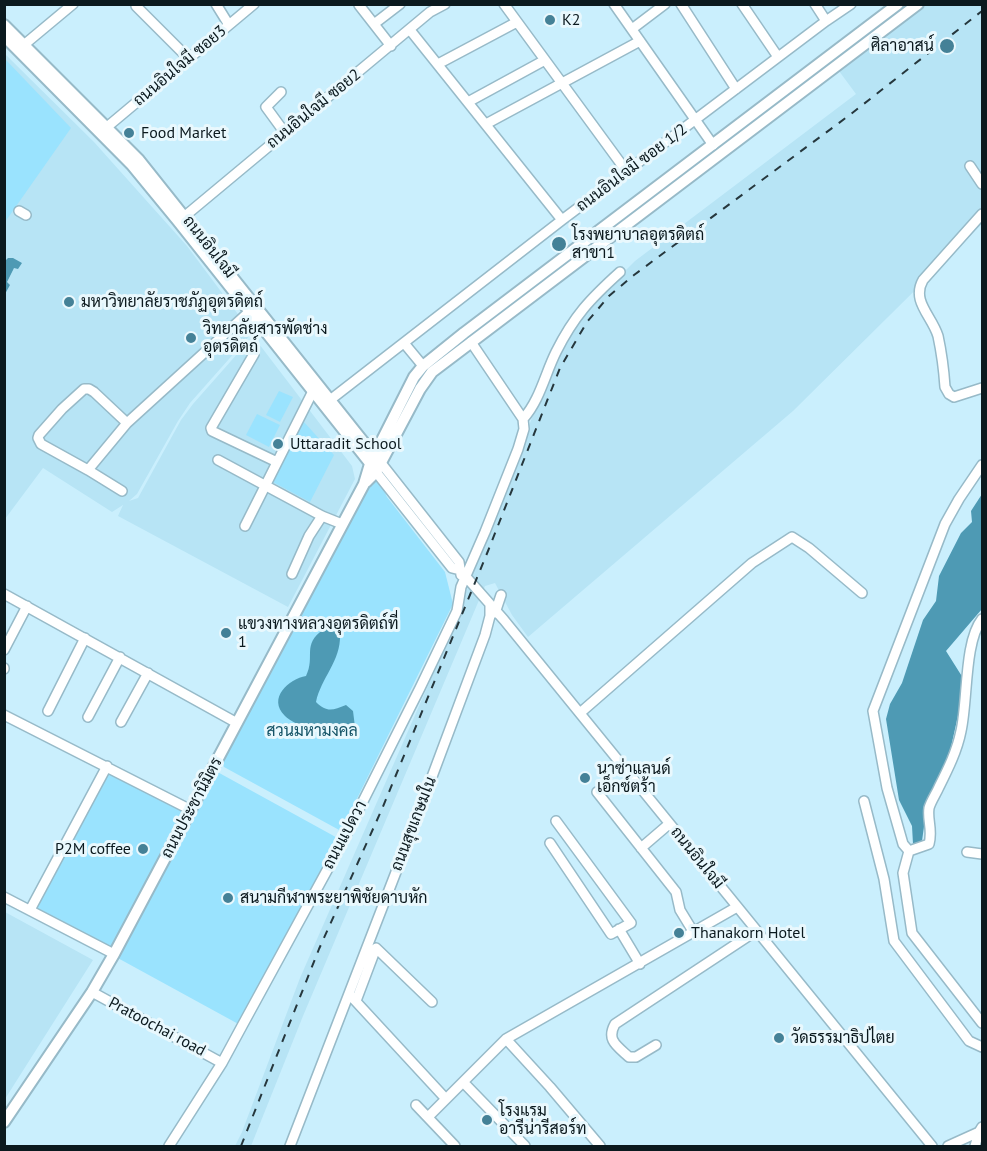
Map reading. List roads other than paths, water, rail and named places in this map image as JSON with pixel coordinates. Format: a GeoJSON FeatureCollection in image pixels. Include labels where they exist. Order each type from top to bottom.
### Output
{"type":"FeatureCollection","features":[{"type":"Feature","properties":{"kind":"main road"},"geometry":{"type":"LineString","coordinates":[[375,464],[414,377],[423,366],[898,4]]}},
{"type":"Feature","properties":{"kind":"main road"},"geometry":{"type":"LineString","coordinates":[[375,464],[427,377],[918,4]]}},
{"type":"Feature","properties":{"kind":"main road","name":"ถนนอินใจมี"},"geometry":{"type":"LineString","coordinates":[[4,25],[139,160],[375,464]]}},
{"type":"Feature","properties":{"kind":"main road","name":"ถนนอินใจมี"},"geometry":{"type":"LineString","coordinates":[[4,36],[182,218]]}},
{"type":"Feature","properties":{"kind":"main road"},"geometry":{"type":"LineString","coordinates":[[846,44],[854,53]]}},
{"type":"Feature","properties":{"kind":"main road","name":"ถนนอินใจมี"},"geometry":{"type":"LineString","coordinates":[[316,388],[330,400],[375,464]]}},
{"type":"Feature","properties":{"kind":"main road","name":"ถนนประชานิมิตร"},"geometry":{"type":"LineString","coordinates":[[4,1122],[92,992],[114,954],[375,464]]}},
{"type":"Feature","properties":{"kind":"street"},"geometry":{"type":"LineString","coordinates":[[25,44],[73,4]]}},
{"type":"Feature","properties":{"kind":"street"},"geometry":{"type":"LineString","coordinates":[[216,4],[229,25]]}},
{"type":"Feature","properties":{"kind":"street","name":"ถนนอินใจมี ซอย3"},"geometry":{"type":"LineString","coordinates":[[107,127],[254,4]]}},
{"type":"Feature","properties":{"kind":"street"},"geometry":{"type":"LineString","coordinates":[[374,24],[400,4]]}},
{"type":"Feature","properties":{"kind":"street","name":"ถนนอินใจมี ซอย2"},"geometry":{"type":"LineString","coordinates":[[182,218],[430,12],[445,4]]}},
{"type":"Feature","properties":{"kind":"street"},"geometry":{"type":"LineString","coordinates":[[504,4],[627,172]]}},
{"type":"Feature","properties":{"kind":"street"},"geometry":{"type":"LineString","coordinates":[[614,4],[713,144]]}},
{"type":"Feature","properties":{"kind":"street"},"geometry":{"type":"LineString","coordinates":[[632,28],[665,4]]}},
{"type":"Feature","properties":{"kind":"street"},"geometry":{"type":"LineString","coordinates":[[681,4],[736,89]]}},
{"type":"Feature","properties":{"kind":"street"},"geometry":{"type":"LineString","coordinates":[[742,4],[778,57]]}},
{"type":"Feature","properties":{"kind":"street"},"geometry":{"type":"LineString","coordinates":[[814,4],[825,21]]}},
{"type":"Feature","properties":{"kind":"street","name":"ถนนอินใจมี ซอย 1/2"},"geometry":{"type":"LineString","coordinates":[[330,400],[562,220],[825,21],[851,4]]}},
{"type":"Feature","properties":{"kind":"street"},"geometry":{"type":"LineString","coordinates":[[359,5],[391,46]]}},
{"type":"Feature","properties":{"kind":"street"},"geometry":{"type":"LineString","coordinates":[[136,6],[188,58]]}},
{"type":"Feature","properties":{"kind":"street"},"geometry":{"type":"LineString","coordinates":[[438,64],[517,22]]}},
{"type":"Feature","properties":{"kind":"street"},"geometry":{"type":"LineString","coordinates":[[410,30],[562,220]]}},
{"type":"Feature","properties":{"kind":"street"},"geometry":{"type":"LineString","coordinates":[[486,124],[640,41]]}},
{"type":"Feature","properties":{"kind":"street"},"geometry":{"type":"LineString","coordinates":[[468,102],[545,60]]}},
{"type":"Feature","properties":{"kind":"street"},"geometry":{"type":"LineString","coordinates":[[281,92],[266,107],[285,133]]}},
{"type":"Feature","properties":{"kind":"street"},"geometry":{"type":"LineString","coordinates":[[970,166],[982,184]]}},
{"type":"Feature","properties":{"kind":"street"},"geometry":{"type":"LineString","coordinates":[[982,214],[923,280],[919,287],[919,297],[938,335],[945,387],[949,394],[954,397],[982,388]]}},
{"type":"Feature","properties":{"kind":"street"},"geometry":{"type":"LineString","coordinates":[[523,419],[531,409],[555,353],[574,318],[592,297],[620,272]]}},
{"type":"Feature","properties":{"kind":"street"},"geometry":{"type":"LineString","coordinates":[[88,470],[127,423],[253,308]]}},
{"type":"Feature","properties":{"kind":"street"},"geometry":{"type":"LineString","coordinates":[[461,590],[463,574],[518,449],[524,429],[523,419],[471,342]]}},
{"type":"Feature","properties":{"kind":"street"},"geometry":{"type":"LineString","coordinates":[[404,343],[423,366]]}},
{"type":"Feature","properties":{"kind":"street"},"geometry":{"type":"LineString","coordinates":[[254,354],[211,428],[212,431],[277,462]]}},
{"type":"Feature","properties":{"kind":"street"},"geometry":{"type":"LineString","coordinates":[[245,526],[316,388]]}},
{"type":"Feature","properties":{"kind":"street"},"geometry":{"type":"LineString","coordinates":[[122,491],[41,444],[38,438],[62,409],[84,389],[94,392],[127,423]]}},
{"type":"Feature","properties":{"kind":"street"},"geometry":{"type":"LineString","coordinates":[[218,459],[322,516],[342,524]]}},
{"type":"Feature","properties":{"kind":"street","name":"ถนนอินใจมี"},"geometry":{"type":"LineString","coordinates":[[375,464],[459,562],[463,574],[504,620],[932,1146]]}},
{"type":"Feature","properties":{"kind":"street"},"geometry":{"type":"LineString","coordinates":[[909,851],[903,844],[886,788],[873,711],[945,524],[982,465]]}},
{"type":"Feature","properties":{"kind":"street"},"geometry":{"type":"LineString","coordinates":[[292,574],[309,536],[322,516]]}},
{"type":"Feature","properties":{"kind":"street"},"geometry":{"type":"LineString","coordinates":[[580,713],[752,563],[792,537],[809,548],[862,593]]}},
{"type":"Feature","properties":{"kind":"street"},"geometry":{"type":"LineString","coordinates":[[461,590],[474,585]]}},
{"type":"Feature","properties":{"kind":"street","name":"ถนนแปดวา"},"geometry":{"type":"LineString","coordinates":[[169,1146],[222,1063],[369,790],[457,611],[461,590]]}},
{"type":"Feature","properties":{"kind":"street"},"geometry":{"type":"LineString","coordinates":[[4,594],[237,723]]}},
{"type":"Feature","properties":{"kind":"street","name":"ถนนสุขเกษมใน"},"geometry":{"type":"LineString","coordinates":[[290,1146],[352,997],[485,635],[493,607],[501,595]]}},
{"type":"Feature","properties":{"kind":"street"},"geometry":{"type":"LineString","coordinates":[[4,650],[27,606]]}},
{"type":"Feature","properties":{"kind":"street"},"geometry":{"type":"LineString","coordinates":[[909,851],[929,844],[932,832],[929,807],[956,752],[966,703],[970,657],[976,627],[982,619]]}},
{"type":"Feature","properties":{"kind":"street"},"geometry":{"type":"LineString","coordinates":[[485,635],[496,622],[504,620]]}},
{"type":"Feature","properties":{"kind":"street"},"geometry":{"type":"LineString","coordinates":[[48,711],[85,638]]}},
{"type":"Feature","properties":{"kind":"street"},"geometry":{"type":"LineString","coordinates":[[88,717],[120,657]]}},
{"type":"Feature","properties":{"kind":"street"},"geometry":{"type":"LineString","coordinates":[[121,722],[148,673]]}},
{"type":"Feature","properties":{"kind":"street"},"geometry":{"type":"LineString","coordinates":[[4,715],[191,810]]}},
{"type":"Feature","properties":{"kind":"street"},"geometry":{"type":"LineString","coordinates":[[30,910],[107,766]]}},
{"type":"Feature","properties":{"kind":"street"},"geometry":{"type":"LineString","coordinates":[[597,792],[676,892],[680,910],[694,933]]}},
{"type":"Feature","properties":{"kind":"street"},"geometry":{"type":"LineString","coordinates":[[864,801],[884,879],[894,941],[969,1041],[982,1047]]}},
{"type":"Feature","properties":{"kind":"street"},"geometry":{"type":"LineString","coordinates":[[550,843],[610,934],[631,923],[556,821]]}},
{"type":"Feature","properties":{"kind":"street"},"geometry":{"type":"LineString","coordinates":[[641,848],[669,824]]}},
{"type":"Feature","properties":{"kind":"street"},"geometry":{"type":"LineString","coordinates":[[909,851],[903,873],[912,933],[982,1023]]}},
{"type":"Feature","properties":{"kind":"street"},"geometry":{"type":"LineString","coordinates":[[967,852],[982,854]]}},
{"type":"Feature","properties":{"kind":"street"},"geometry":{"type":"LineString","coordinates":[[4,897],[114,954]]}},
{"type":"Feature","properties":{"kind":"street"},"geometry":{"type":"LineString","coordinates":[[428,1117],[506,1040],[737,908]]}},
{"type":"Feature","properties":{"kind":"street"},"geometry":{"type":"LineString","coordinates":[[619,929],[640,964]]}},
{"type":"Feature","properties":{"kind":"street"},"geometry":{"type":"LineString","coordinates":[[656,1046],[636,1058],[629,1057],[612,1039],[611,1031],[615,1024],[756,931]]}},
{"type":"Feature","properties":{"kind":"street"},"geometry":{"type":"LineString","coordinates":[[432,1002],[376,948],[352,997],[446,1099]]}},
{"type":"Feature","properties":{"kind":"street","name":"Pratoochai road"},"geometry":{"type":"LineString","coordinates":[[92,992],[222,1063]]}},
{"type":"Feature","properties":{"kind":"street"},"geometry":{"type":"LineString","coordinates":[[506,1040],[600,1146]]}},
{"type":"Feature","properties":{"kind":"street"},"geometry":{"type":"LineString","coordinates":[[464,1083],[525,1146]]}},
{"type":"Feature","properties":{"kind":"street"},"geometry":{"type":"LineString","coordinates":[[417,1105],[455,1146]]}},
{"type":"Feature","properties":{"kind":"street"},"geometry":{"type":"LineString","coordinates":[[948,1146],[981,1129]]}},
{"type":"Feature","properties":{"kind":"street"},"geometry":{"type":"LineString","coordinates":[[975,1146],[981,1129]]}},
{"type":"Feature","properties":{"kind":"railway"},"geometry":{"type":"LineString","coordinates":[[241,1146],[319,949],[382,809],[488,551],[560,368],[587,322],[609,296],[634,275],[851,114],[982,11]]}},
{"type":"Feature","properties":{"kind":"place","name":"K2"},"geometry":{"type":"Point","coordinates":[550,20]}},
{"type":"Feature","properties":{"kind":"place","name":"ศิลาอาสน์"},"geometry":{"type":"Point","coordinates":[947,46]}},
{"type":"Feature","properties":{"kind":"place","name":"Food Market"},"geometry":{"type":"Point","coordinates":[129,133]}},
{"type":"Feature","properties":{"kind":"place","name":"โรงพยาบาลอุตรดิตถ์ สาขา1"},"geometry":{"type":"Point","coordinates":[559,244]}},
{"type":"Feature","properties":{"kind":"place","name":"มหาวิทยาลัยราชภัฏอุตรดิตถ์"},"geometry":{"type":"Point","coordinates":[69,302]}},
{"type":"Feature","properties":{"kind":"place","name":"วิทยาลัยสารพัดช่าง อุตรดิตถ์"},"geometry":{"type":"Point","coordinates":[191,338]}},
{"type":"Feature","properties":{"kind":"place","name":"Uttaradit School"},"geometry":{"type":"Point","coordinates":[278,444]}},
{"type":"Feature","properties":{"kind":"place","name":"แขวงทางหลวงอุตรดิตถ์ที่ 1"},"geometry":{"type":"Point","coordinates":[226,633]}},
{"type":"Feature","properties":{"kind":"place","name":"นาซ่าแลนด์ เอ็กซ์ตร้า"},"geometry":{"type":"Point","coordinates":[585,778]}},
{"type":"Feature","properties":{"kind":"place","name":"P2M coffee"},"geometry":{"type":"Point","coordinates":[143,849]}},
{"type":"Feature","properties":{"kind":"place","name":"สนามกีฬาพระยาพิชัยดาบหัก"},"geometry":{"type":"Point","coordinates":[228,898]}},
{"type":"Feature","properties":{"kind":"place","name":"Thanakorn Hotel"},"geometry":{"type":"Point","coordinates":[679,933]}},
{"type":"Feature","properties":{"kind":"place","name":"วัดธรรมาธิปไตย"},"geometry":{"type":"Point","coordinates":[779,1038]}},
{"type":"Feature","properties":{"kind":"place","name":"โรงแรม อารีน่ารีสอร์ท"},"geometry":{"type":"Point","coordinates":[487,1120]}},
{"type":"Feature","properties":{"kind":"park label","name":"สวนมหามงคล"},"geometry":{"type":"Point","coordinates":[312,731]}}]}
